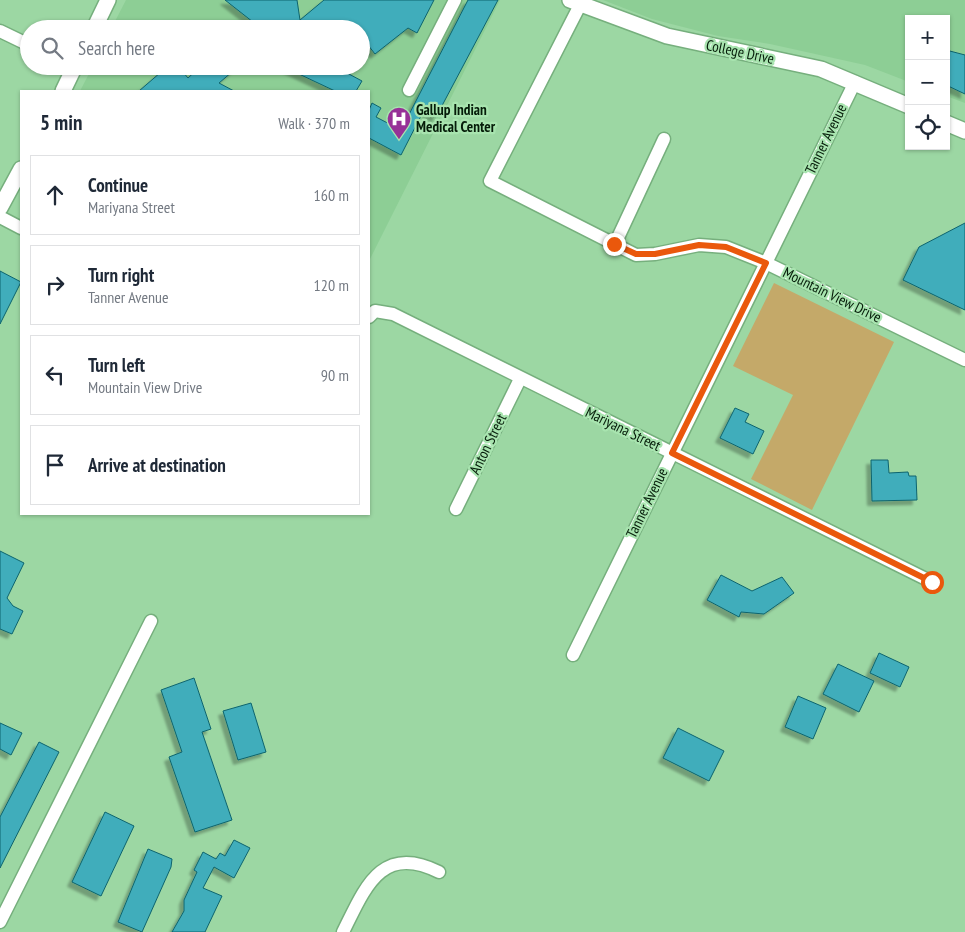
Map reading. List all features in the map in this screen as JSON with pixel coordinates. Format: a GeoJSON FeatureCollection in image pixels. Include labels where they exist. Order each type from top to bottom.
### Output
{"type":"FeatureCollection","features":[{"type":"Feature","properties":{"kind":"main road"},"geometry":{"type":"LineString","coordinates":[[98,20],[108,0]]}},
{"type":"Feature","properties":{"kind":"main road","name":"College Drive"},"geometry":{"type":"LineString","coordinates":[[575,2],[668,36],[821,69],[907,105]]}},
{"type":"Feature","properties":{"kind":"main road"},"geometry":{"type":"LineString","coordinates":[[63,90],[70,75]]}},
{"type":"Feature","properties":{"kind":"main road"},"geometry":{"type":"LineString","coordinates":[[950,125],[965,131]]}},
{"type":"Feature","properties":{"kind":"main road"},"geometry":{"type":"LineString","coordinates":[[0,208],[20,170]]}},
{"type":"Feature","properties":{"kind":"street"},"geometry":{"type":"LineString","coordinates":[[409,90],[455,0]]}},
{"type":"Feature","properties":{"kind":"street","name":"Mountain View Drive"},"geometry":{"type":"LineString","coordinates":[[575,2],[490,181],[636,254],[655,254],[699,245],[726,247],[766,263],[965,360]]}},
{"type":"Feature","properties":{"kind":"street"},"geometry":{"type":"LineString","coordinates":[[0,31],[20,41]]}},
{"type":"Feature","properties":{"kind":"street","name":"Tanner Avenue"},"geometry":{"type":"LineString","coordinates":[[573,655],[855,82]]}},
{"type":"Feature","properties":{"kind":"street"},"geometry":{"type":"LineString","coordinates":[[614,244],[664,139]]}},
{"type":"Feature","properties":{"kind":"street"},"geometry":{"type":"LineString","coordinates":[[0,217],[20,227]]}},
{"type":"Feature","properties":{"kind":"street","name":"Mariyana Street"},"geometry":{"type":"LineString","coordinates":[[370,316],[375,311],[393,314],[520,379],[932,582]]}},
{"type":"Feature","properties":{"kind":"street","name":"Anton Street"},"geometry":{"type":"LineString","coordinates":[[456,509],[520,379]]}},
{"type":"Feature","properties":{"kind":"street"},"geometry":{"type":"LineString","coordinates":[[0,922],[150,621]]}},
{"type":"Feature","properties":{"kind":"street"},"geometry":{"type":"LineString","coordinates":[[343,932],[372,878],[387,866],[402,862],[416,863],[439,872]]}},
{"type":"Feature","properties":{"kind":"shaded area","name":"Gallup Indian Medical Center"},"geometry":{"type":"Polygon","coordinates":[[[126,0],[500,0],[370,259],[370,90],[81,90],[88,75],[370,75],[370,20],[116,20],[126,0]]]}},
{"type":"Feature","properties":{"kind":"shaded area"},"geometry":{"type":"Polygon","coordinates":[[[603,0],[965,0],[965,103],[950,97],[950,15],[905,15],[905,80],[865,65],[770,44],[718,36],[652,19],[603,0]]]}},
{"type":"Feature","properties":{"kind":"shaded area"},"geometry":{"type":"Polygon","coordinates":[[[774,283],[894,342],[812,510],[751,479],[793,395],[733,366],[774,283]]]}},
{"type":"Feature","properties":{"kind":"building"},"geometry":{"type":"Polygon","coordinates":[[[225,0],[297,0],[300,20],[250,20],[225,0]]]}},
{"type":"Feature","properties":{"kind":"building"},"geometry":{"type":"Polygon","coordinates":[[[324,0],[434,0],[417,33],[408,28],[375,54],[370,48],[370,20],[300,20],[324,0]]]}},
{"type":"Feature","properties":{"kind":"building"},"geometry":{"type":"Polygon","coordinates":[[[468,0],[498,0],[436,117],[424,110],[401,155],[370,139],[370,108],[372,103],[381,108],[376,117],[401,130],[468,0]]]}},
{"type":"Feature","properties":{"kind":"building"},"geometry":{"type":"Polygon","coordinates":[[[950,51],[965,55],[965,94],[950,87],[950,51]]]}},
{"type":"Feature","properties":{"kind":"building"},"geometry":{"type":"Polygon","coordinates":[[[158,75],[186,75],[188,78],[191,75],[228,75],[219,83],[232,90],[140,90],[158,75]]]}},
{"type":"Feature","properties":{"kind":"building"},"geometry":{"type":"Polygon","coordinates":[[[301,75],[351,75],[362,81],[357,90],[333,90],[301,75]]]}},
{"type":"Feature","properties":{"kind":"building"},"geometry":{"type":"Polygon","coordinates":[[[965,223],[965,310],[903,280],[919,247],[965,223]]]}},
{"type":"Feature","properties":{"kind":"building"},"geometry":{"type":"Polygon","coordinates":[[[0,271],[20,281],[20,284],[0,324],[0,271]]]}},
{"type":"Feature","properties":{"kind":"building"},"geometry":{"type":"Polygon","coordinates":[[[735,408],[749,414],[745,422],[764,431],[753,454],[720,438],[735,408]]]}},
{"type":"Feature","properties":{"kind":"building"},"geometry":{"type":"Polygon","coordinates":[[[871,460],[888,460],[889,473],[908,472],[909,476],[916,476],[917,500],[872,501],[871,460]]]}},
{"type":"Feature","properties":{"kind":"building"},"geometry":{"type":"Polygon","coordinates":[[[0,551],[24,563],[7,598],[13,606],[23,611],[12,634],[0,629],[0,551]]]}},
{"type":"Feature","properties":{"kind":"building"},"geometry":{"type":"Polygon","coordinates":[[[721,575],[752,591],[782,577],[794,593],[764,614],[741,612],[739,617],[707,600],[721,575]]]}},
{"type":"Feature","properties":{"kind":"building"},"geometry":{"type":"Polygon","coordinates":[[[879,653],[909,667],[900,687],[870,673],[879,653]]]}},
{"type":"Feature","properties":{"kind":"building"},"geometry":{"type":"Polygon","coordinates":[[[838,664],[874,681],[859,712],[823,694],[838,664]]]}},
{"type":"Feature","properties":{"kind":"building"},"geometry":{"type":"Polygon","coordinates":[[[194,678],[211,729],[202,732],[232,820],[195,832],[169,757],[182,752],[161,690],[194,678]]]}},
{"type":"Feature","properties":{"kind":"building"},"geometry":{"type":"Polygon","coordinates":[[[798,696],[826,708],[813,739],[785,727],[798,696]]]}},
{"type":"Feature","properties":{"kind":"building"},"geometry":{"type":"Polygon","coordinates":[[[251,703],[266,752],[238,760],[223,711],[251,703]]]}},
{"type":"Feature","properties":{"kind":"building"},"geometry":{"type":"Polygon","coordinates":[[[0,723],[22,733],[11,755],[0,749],[0,723]]]}},
{"type":"Feature","properties":{"kind":"building"},"geometry":{"type":"Polygon","coordinates":[[[678,728],[724,751],[709,781],[663,758],[678,728]]]}},
{"type":"Feature","properties":{"kind":"building"},"geometry":{"type":"Polygon","coordinates":[[[39,742],[59,752],[0,868],[0,817],[39,742]]]}},
{"type":"Feature","properties":{"kind":"building"},"geometry":{"type":"Polygon","coordinates":[[[105,812],[134,826],[101,896],[72,882],[105,812]]]}},
{"type":"Feature","properties":{"kind":"building"},"geometry":{"type":"Polygon","coordinates":[[[234,840],[250,848],[234,878],[214,867],[203,888],[222,896],[205,932],[172,932],[184,911],[184,900],[197,872],[194,870],[203,852],[216,859],[220,853],[225,856],[234,840]]]}},
{"type":"Feature","properties":{"kind":"building"},"geometry":{"type":"Polygon","coordinates":[[[148,849],[172,859],[171,867],[142,932],[118,922],[148,849]]]}},
{"type":"Feature","properties":{"kind":"place","name":"Gallup Indian Medical Center"},"geometry":{"type":"Point","coordinates":[399,140]}},
{"type":"Feature","properties":{"kind":"route"},"geometry":{"type":"LineString","coordinates":[[614,244],[636,254],[655,254],[699,245],[726,247],[766,263],[672,453],[932,582]]}}]}
